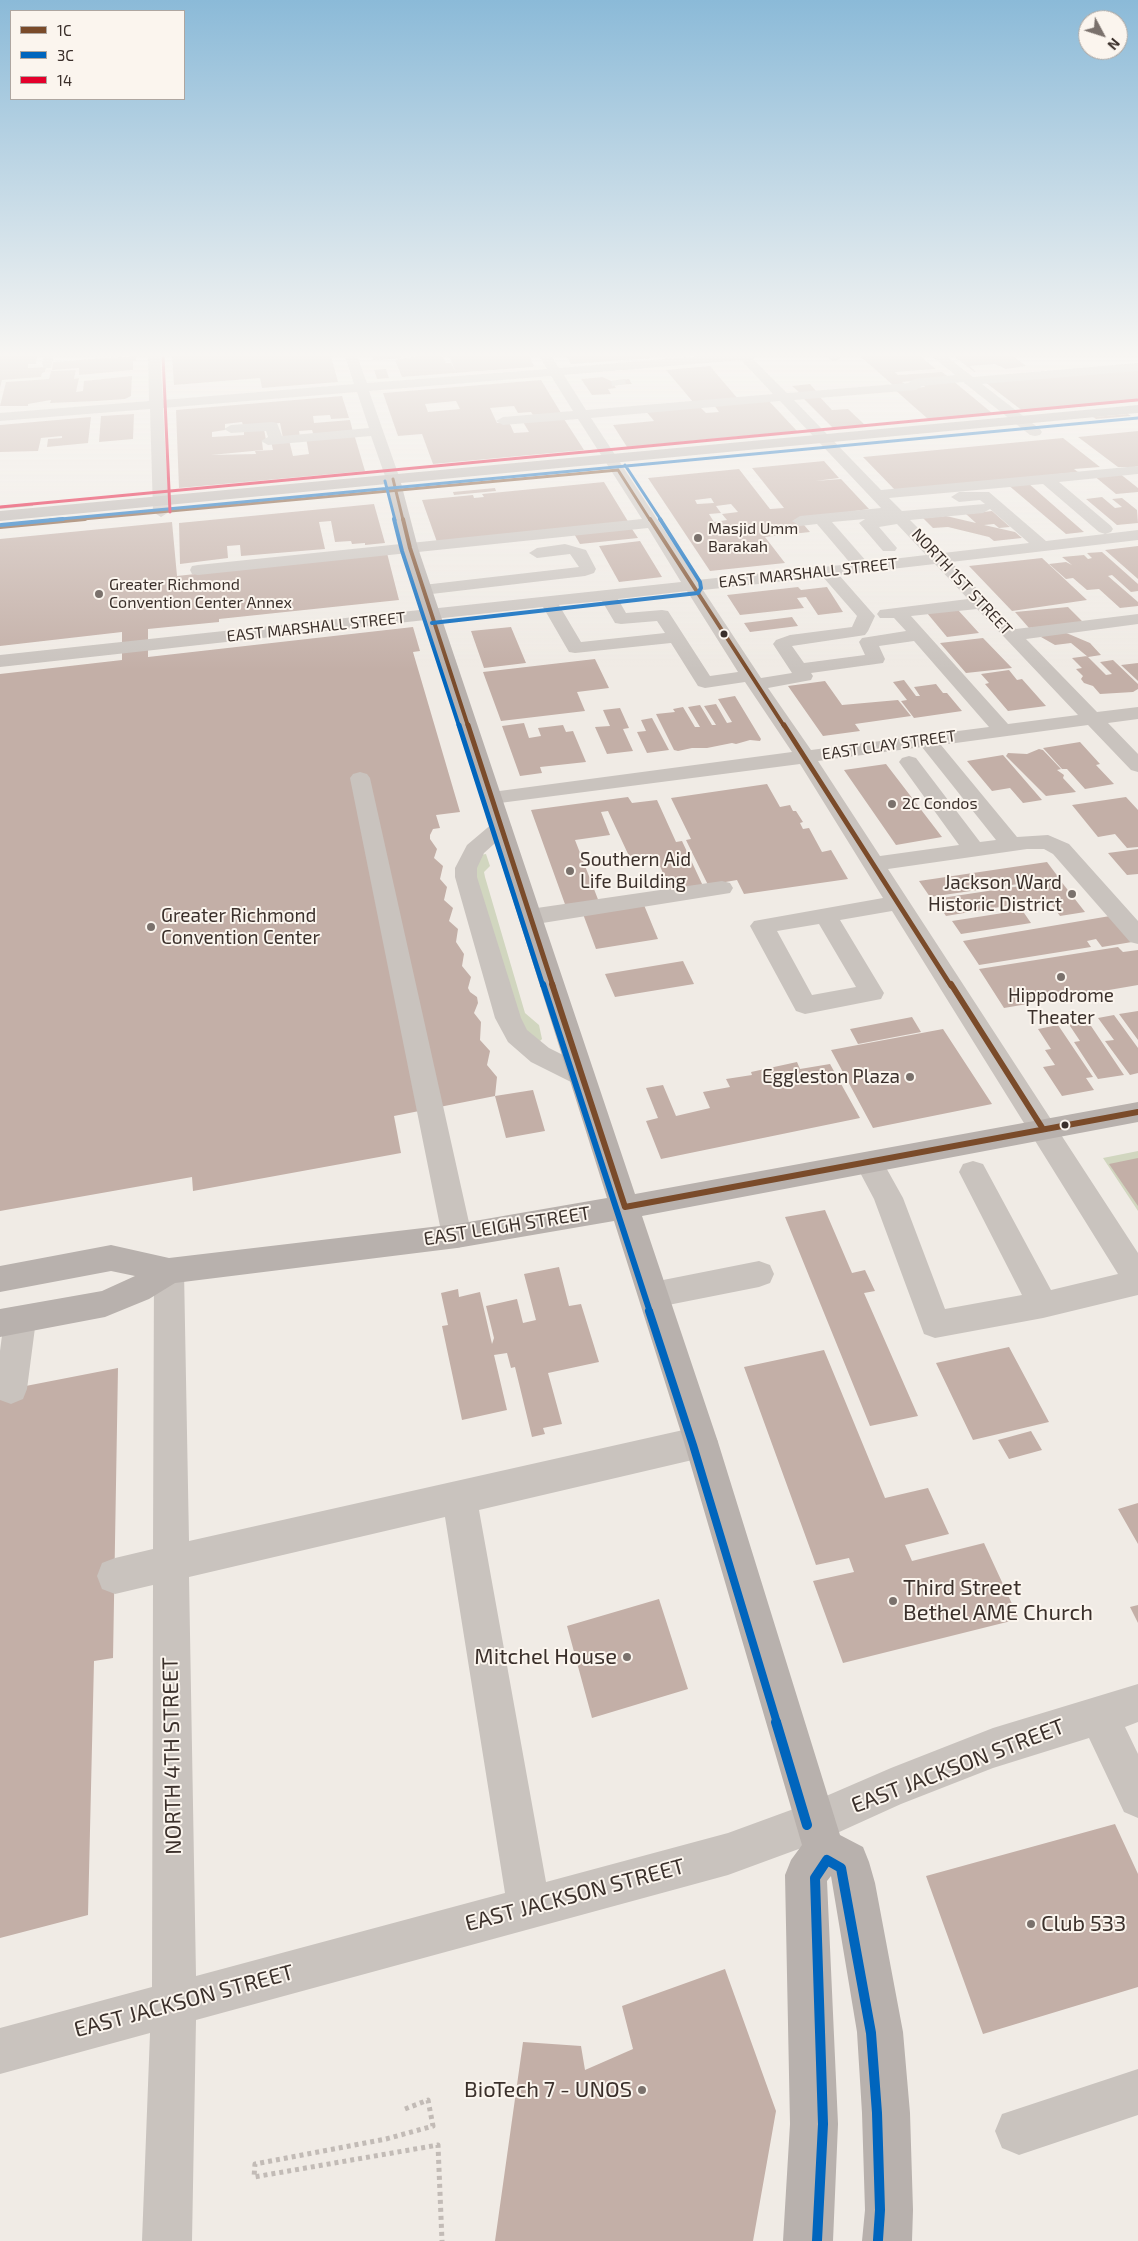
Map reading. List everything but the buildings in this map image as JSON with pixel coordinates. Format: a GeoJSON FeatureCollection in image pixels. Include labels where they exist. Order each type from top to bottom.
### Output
{"type":"FeatureCollection","features":[{"type":"Feature","properties":{"kind":"main road"},"geometry":{"type":"LineString","coordinates":[[0,528],[161,507],[653,461]]}},
{"type":"Feature","properties":{"kind":"main road"},"geometry":{"type":"LineString","coordinates":[[394,485],[413,557],[701,1442],[819,1836],[848,1862],[854,1883],[880,2032],[886,2113],[889,2210],[887,2241]]}},
{"type":"Feature","properties":{"kind":"main road"},"geometry":{"type":"LineString","coordinates":[[0,516],[161,507]]}},
{"type":"Feature","properties":{"kind":"main road","name":"EAST LEIGH STREET"},"geometry":{"type":"LineString","coordinates":[[0,1279],[111,1258],[169,1271],[457,1236],[869,1163],[1138,1112]]}},
{"type":"Feature","properties":{"kind":"main road","name":"EAST LEIGH STREET"},"geometry":{"type":"LineString","coordinates":[[10,1322],[106,1304],[138,1290],[169,1271]]}},
{"type":"Feature","properties":{"kind":"main road"},"geometry":{"type":"LineString","coordinates":[[808,2241],[814,2124],[806,1875],[819,1836]]}},
{"type":"Feature","properties":{"kind":"street"},"geometry":{"type":"LineString","coordinates":[[159,461],[161,507]]}},
{"type":"Feature","properties":{"kind":"street"},"geometry":{"type":"LineString","coordinates":[[386,461],[394,485]]}},
{"type":"Feature","properties":{"kind":"street"},"geometry":{"type":"LineString","coordinates":[[613,461],[692,586],[719,651],[753,680],[805,756],[1138,1280],[1043,1305],[935,1324],[888,1198],[869,1163]]}},
{"type":"Feature","properties":{"kind":"street","name":"NORTH 1ST STREET"},"geometry":{"type":"LineString","coordinates":[[844,461],[1138,766]]}},
{"type":"Feature","properties":{"kind":"street"},"geometry":{"type":"LineString","coordinates":[[800,521],[892,509],[1047,479],[1136,471]]}},
{"type":"Feature","properties":{"kind":"street"},"geometry":{"type":"LineString","coordinates":[[1047,479],[1105,529]]}},
{"type":"Feature","properties":{"kind":"street"},"geometry":{"type":"LineString","coordinates":[[889,548],[867,524],[892,509],[997,506],[1042,546]]}},
{"type":"Feature","properties":{"kind":"street"},"geometry":{"type":"LineString","coordinates":[[821,519],[863,567]]}},
{"type":"Feature","properties":{"kind":"street"},"geometry":{"type":"LineString","coordinates":[[390,562],[413,557],[652,523]]}},
{"type":"Feature","properties":{"kind":"street","name":"EAST MARSHALL STREET"},"geometry":{"type":"LineString","coordinates":[[0,661],[940,559],[1138,535]]}},
{"type":"Feature","properties":{"kind":"street"},"geometry":{"type":"LineString","coordinates":[[524,555],[565,549],[574,550],[580,553],[588,569],[585,571]]}},
{"type":"Feature","properties":{"kind":"street"},"geometry":{"type":"LineString","coordinates":[[198,570],[413,557],[447,560]]}},
{"type":"Feature","properties":{"kind":"street"},"geometry":{"type":"LineString","coordinates":[[424,590],[585,571]]}},
{"type":"Feature","properties":{"kind":"street"},"geometry":{"type":"LineString","coordinates":[[585,571],[621,619],[662,615],[705,682],[804,676],[782,644],[790,640],[865,630],[919,635]]}},
{"type":"Feature","properties":{"kind":"street"},"geometry":{"type":"LineString","coordinates":[[799,669],[876,659],[865,630],[827,571]]}},
{"type":"Feature","properties":{"kind":"street"},"geometry":{"type":"LineString","coordinates":[[548,601],[575,648],[676,637]]}},
{"type":"Feature","properties":{"kind":"street"},"geometry":{"type":"LineString","coordinates":[[865,630],[899,613],[981,603]]}},
{"type":"Feature","properties":{"kind":"street"},"geometry":{"type":"LineString","coordinates":[[899,613],[1003,730]]}},
{"type":"Feature","properties":{"kind":"street"},"geometry":{"type":"LineString","coordinates":[[1012,635],[1138,620]]}},
{"type":"Feature","properties":{"kind":"street"},"geometry":{"type":"LineString","coordinates":[[688,655],[719,651]]}},
{"type":"Feature","properties":{"kind":"street","name":"EAST CLAY STREET"},"geometry":{"type":"LineString","coordinates":[[492,798],[1138,713]]}},
{"type":"Feature","properties":{"kind":"street"},"geometry":{"type":"LineString","coordinates":[[926,740],[1012,845]]}},
{"type":"Feature","properties":{"kind":"street"},"geometry":{"type":"LineString","coordinates":[[909,762],[975,851]]}},
{"type":"Feature","properties":{"kind":"street"},"geometry":{"type":"LineString","coordinates":[[360,778],[457,1236]]}},
{"type":"Feature","properties":{"kind":"street"},"geometry":{"type":"LineString","coordinates":[[501,828],[475,850],[466,868],[466,877],[508,1018],[518,1036],[540,1055],[582,1076]]}},
{"type":"Feature","properties":{"kind":"street"},"geometry":{"type":"LineString","coordinates":[[874,864],[1012,845],[1048,842],[1061,849],[1138,936]]}},
{"type":"Feature","properties":{"kind":"street"},"geometry":{"type":"LineString","coordinates":[[530,917],[722,888]]}},
{"type":"Feature","properties":{"kind":"street"},"geometry":{"type":"LineString","coordinates":[[825,915],[872,993],[805,1005],[762,926],[825,915],[898,903]]}},
{"type":"Feature","properties":{"kind":"street"},"geometry":{"type":"LineString","coordinates":[[973,1172],[1043,1305]]}},
{"type":"Feature","properties":{"kind":"street","name":"NORTH 4TH STREET"},"geometry":{"type":"LineString","coordinates":[[167,2241],[174,2003],[169,1271]]}},
{"type":"Feature","properties":{"kind":"street"},"geometry":{"type":"LineString","coordinates":[[653,1295],[759,1274]]}},
{"type":"Feature","properties":{"kind":"street"},"geometry":{"type":"LineString","coordinates":[[10,1322],[11,1388]]}},
{"type":"Feature","properties":{"kind":"street"},"geometry":{"type":"LineString","coordinates":[[115,1576],[701,1442]]}},
{"type":"Feature","properties":{"kind":"street"},"geometry":{"type":"LineString","coordinates":[[459,1496],[528,1907]]}},
{"type":"Feature","properties":{"kind":"street","name":"EAST JACKSON STREET"},"geometry":{"type":"LineString","coordinates":[[0,2051],[728,1854],[819,1836],[891,1788],[993,1748],[1138,1703]]}},
{"type":"Feature","properties":{"kind":"street"},"geometry":{"type":"LineString","coordinates":[[1098,1714],[1138,1798]]}},
{"type":"Feature","properties":{"kind":"street"},"geometry":{"type":"LineString","coordinates":[[1019,2131],[1138,2092]]}},
{"type":"Feature","properties":{"kind":"path"},"geometry":{"type":"LineString","coordinates":[[405,2109],[428,2100],[433,2126],[386,2139],[255,2164],[254,2177],[438,2146],[442,2241]]}},
{"type":"Feature","properties":{"kind":"green space"},"geometry":{"type":"Polygon","coordinates":[[[486,854],[490,866],[484,872],[485,877],[525,1013],[539,1025],[542,1039],[540,1041],[525,1035],[475,876],[475,868],[480,855],[486,854]]]}},
{"type":"Feature","properties":{"kind":"green space"},"geometry":{"type":"Polygon","coordinates":[[[1138,1151],[1138,1211],[1103,1158],[1138,1151]]]}},
{"type":"Feature","properties":{"kind":"transit line","name":"14"},"geometry":{"type":"LineString","coordinates":[[168,461],[170,512]]}},
{"type":"Feature","properties":{"kind":"transit line","name":"14"},"geometry":{"type":"LineString","coordinates":[[0,507],[493,461]]}},
{"type":"Feature","properties":{"kind":"transit line","name":"3C"},"geometry":{"type":"LineString","coordinates":[[1,525],[686,461]]}},
{"type":"Feature","properties":{"kind":"transit line","name":"3C"},"geometry":{"type":"LineString","coordinates":[[432,623],[698,593],[701,588],[700,582],[625,465]]}},
{"type":"Feature","properties":{"kind":"transit line","name":"1C"},"geometry":{"type":"LineString","coordinates":[[618,470],[756,685],[805,756],[1043,1129]]}},
{"type":"Feature","properties":{"kind":"transit line","name":"1C"},"geometry":{"type":"LineString","coordinates":[[0,527],[618,470]]}},
{"type":"Feature","properties":{"kind":"transit line","name":"1C"},"geometry":{"type":"LineString","coordinates":[[393,479],[410,548],[625,1207]]}},
{"type":"Feature","properties":{"kind":"transit line","name":"3C"},"geometry":{"type":"LineString","coordinates":[[385,481],[402,551],[693,1445],[807,1825]]}},
{"type":"Feature","properties":{"kind":"transit line","name":"1C"},"geometry":{"type":"LineString","coordinates":[[625,1207],[1138,1112]]}},
{"type":"Feature","properties":{"kind":"transit line","name":"3C"},"geometry":{"type":"LineString","coordinates":[[817,2241],[823,2124],[815,1878],[827,1860],[841,1868],[871,2033],[877,2113],[880,2210],[878,2240]]}},
{"type":"Feature","properties":{"kind":"place","name":"Masjid Umm Barakah"},"geometry":{"type":"Point","coordinates":[698,538]}},
{"type":"Feature","properties":{"kind":"place","name":"Greater Richmond Convention Center Annex"},"geometry":{"type":"Point","coordinates":[99,594]}},
{"type":"Feature","properties":{"kind":"place","name":"2C Condos"},"geometry":{"type":"Point","coordinates":[892,804]}},
{"type":"Feature","properties":{"kind":"place","name":"Southern Aid Life Building"},"geometry":{"type":"Point","coordinates":[570,871]}},
{"type":"Feature","properties":{"kind":"place","name":"Jackson Ward Historic District"},"geometry":{"type":"Point","coordinates":[1072,894]}},
{"type":"Feature","properties":{"kind":"place","name":"Greater Richmond Convention Center"},"geometry":{"type":"Point","coordinates":[151,927]}},
{"type":"Feature","properties":{"kind":"place","name":"Hippodrome Theater"},"geometry":{"type":"Point","coordinates":[1061,977]}},
{"type":"Feature","properties":{"kind":"place","name":"Eggleston Plaza"},"geometry":{"type":"Point","coordinates":[910,1077]}},
{"type":"Feature","properties":{"kind":"place","name":"Third Street Bethel AME Church"},"geometry":{"type":"Point","coordinates":[893,1601]}},
{"type":"Feature","properties":{"kind":"place","name":"Mitchel House"},"geometry":{"type":"Point","coordinates":[627,1657]}},
{"type":"Feature","properties":{"kind":"place","name":"Club 533"},"geometry":{"type":"Point","coordinates":[1031,1924]}},
{"type":"Feature","properties":{"kind":"place","name":"BioTech 7 - UNOS"},"geometry":{"type":"Point","coordinates":[642,2090]}}]}
